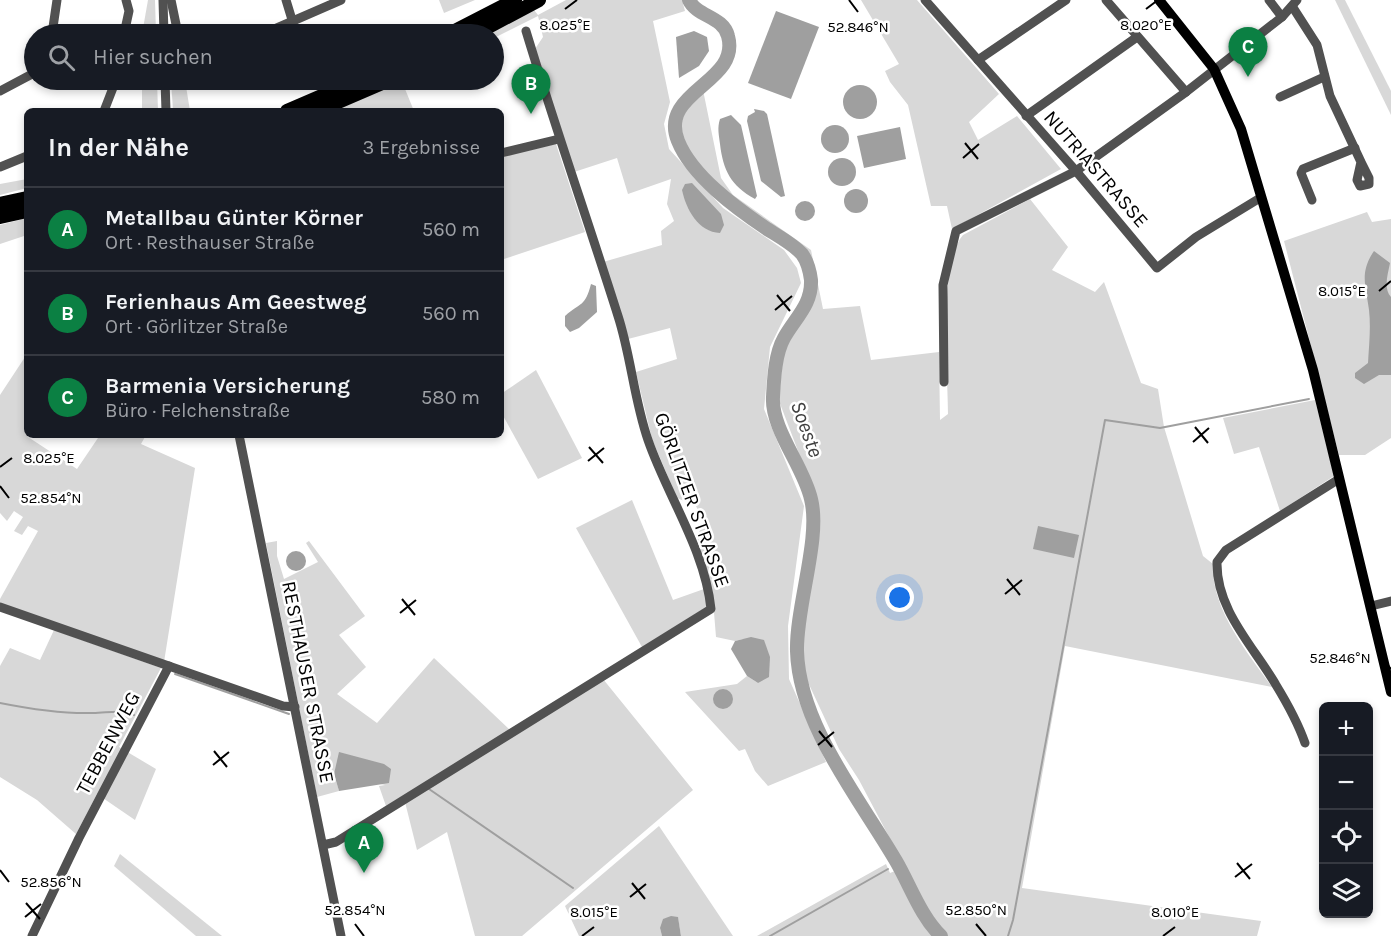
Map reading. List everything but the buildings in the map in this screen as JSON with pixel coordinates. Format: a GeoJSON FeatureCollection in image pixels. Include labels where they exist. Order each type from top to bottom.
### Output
{"type":"FeatureCollection","features":[{"type":"Feature","properties":{"kind":"highway"},"geometry":{"type":"LineString","coordinates":[[468,24],[515,0]]}},
{"type":"Feature","properties":{"kind":"highway"},"geometry":{"type":"LineString","coordinates":[[494,24],[539,0]]}},
{"type":"Feature","properties":{"kind":"highway"},"geometry":{"type":"LineString","coordinates":[[294,108],[336,90]]}},
{"type":"Feature","properties":{"kind":"highway"},"geometry":{"type":"LineString","coordinates":[[324,108],[366,90]]}},
{"type":"Feature","properties":{"kind":"highway"},"geometry":{"type":"LineString","coordinates":[[0,204],[24,199]]}},
{"type":"Feature","properties":{"kind":"highway"},"geometry":{"type":"LineString","coordinates":[[0,217],[24,212]]}},
{"type":"Feature","properties":{"kind":"main road"},"geometry":{"type":"LineString","coordinates":[[1159,0],[1214,69],[1241,129],[1313,370],[1391,692]]}},
{"type":"Feature","properties":{"kind":"street"},"geometry":{"type":"LineString","coordinates":[[53,24],[57,0]]}},
{"type":"Feature","properties":{"kind":"street"},"geometry":{"type":"LineString","coordinates":[[126,0],[129,11],[126,24]]}},
{"type":"Feature","properties":{"kind":"street"},"geometry":{"type":"LineString","coordinates":[[163,0],[164,24]]}},
{"type":"Feature","properties":{"kind":"street"},"geometry":{"type":"LineString","coordinates":[[171,0],[176,24]]}},
{"type":"Feature","properties":{"kind":"street"},"geometry":{"type":"LineString","coordinates":[[286,0],[293,23],[341,0]]}},
{"type":"Feature","properties":{"kind":"street"},"geometry":{"type":"LineString","coordinates":[[978,60],[1066,0]]}},
{"type":"Feature","properties":{"kind":"street"},"geometry":{"type":"LineString","coordinates":[[1106,0],[1186,92]]}},
{"type":"Feature","properties":{"kind":"street"},"geometry":{"type":"LineString","coordinates":[[1269,0],[1282,17]]}},
{"type":"Feature","properties":{"kind":"street","name":"NUTRIASTRASSE"},"geometry":{"type":"LineString","coordinates":[[931,2],[1157,268],[1196,237],[1260,198]]}},
{"type":"Feature","properties":{"kind":"street"},"geometry":{"type":"LineString","coordinates":[[944,382],[943,285],[956,231],[1076,171],[1186,92],[1282,17],[1294,3],[1314,37],[1330,96],[1361,162]]}},
{"type":"Feature","properties":{"kind":"street","name":"GÖRLITZER STRASSE"},"geometry":{"type":"LineString","coordinates":[[323,845],[336,842],[711,609],[698,557],[664,483],[647,437],[619,319],[526,31]]}},
{"type":"Feature","properties":{"kind":"street"},"geometry":{"type":"LineString","coordinates":[[1026,116],[1137,37]]}},
{"type":"Feature","properties":{"kind":"street"},"geometry":{"type":"LineString","coordinates":[[1280,97],[1324,77]]}},
{"type":"Feature","properties":{"kind":"street"},"geometry":{"type":"LineString","coordinates":[[0,91],[24,78]]}},
{"type":"Feature","properties":{"kind":"street"},"geometry":{"type":"LineString","coordinates":[[105,108],[112,90]]}},
{"type":"Feature","properties":{"kind":"street"},"geometry":{"type":"LineString","coordinates":[[165,90],[166,108]]}},
{"type":"Feature","properties":{"kind":"street"},"geometry":{"type":"LineString","coordinates":[[504,152],[559,139]]}},
{"type":"Feature","properties":{"kind":"street"},"geometry":{"type":"LineString","coordinates":[[1312,200],[1301,173],[1303,169],[1355,148]]}},
{"type":"Feature","properties":{"kind":"street"},"geometry":{"type":"LineString","coordinates":[[0,167],[24,157]]}},
{"type":"Feature","properties":{"kind":"street","name":"RESTHAUSER STRASSE"},"geometry":{"type":"LineString","coordinates":[[241,438],[341,936]]}},
{"type":"Feature","properties":{"kind":"street"},"geometry":{"type":"LineString","coordinates":[[1305,743],[1276,683],[1244,640],[1221,589],[1217,562],[1226,550],[1340,479]]}},
{"type":"Feature","properties":{"kind":"street"},"geometry":{"type":"LineString","coordinates":[[1371,606],[1391,601]]}},
{"type":"Feature","properties":{"kind":"street"},"geometry":{"type":"LineString","coordinates":[[0,607],[283,706],[295,707]]}},
{"type":"Feature","properties":{"kind":"street","name":"TEBBENWEG"},"geometry":{"type":"LineString","coordinates":[[32,936],[79,838],[169,666]]}},
{"type":"Feature","properties":{"kind":"shaded area"},"geometry":{"type":"Polygon","coordinates":[[[148,0],[155,0],[156,24],[144,24],[148,0]]]}},
{"type":"Feature","properties":{"kind":"shaded area"},"geometry":{"type":"Polygon","coordinates":[[[439,0],[475,0],[444,13],[439,0]]]}},
{"type":"Feature","properties":{"kind":"shaded area"},"geometry":{"type":"Polygon","coordinates":[[[566,0],[682,0],[685,11],[653,21],[670,102],[664,124],[669,149],[723,208],[784,250],[797,268],[801,283],[770,347],[764,409],[804,506],[788,626],[789,679],[826,762],[768,786],[755,771],[745,749],[739,751],[685,692],[737,684],[747,676],[758,683],[743,639],[735,641],[716,637],[713,600],[697,536],[704,522],[696,506],[677,498],[652,439],[636,372],[677,359],[670,328],[628,339],[603,262],[662,245],[661,231],[674,221],[667,204],[671,179],[628,194],[617,158],[574,172],[535,49],[543,37],[538,16],[504,33],[504,25],[534,10],[538,15],[566,0]]]}},
{"type":"Feature","properties":{"kind":"shaded area"},"geometry":{"type":"Polygon","coordinates":[[[861,0],[917,0],[999,94],[969,122],[978,140],[1017,116],[1061,169],[952,229],[947,206],[931,206],[908,105],[890,82],[885,71],[899,64],[861,0]]]}},
{"type":"Feature","properties":{"kind":"shaded area"},"geometry":{"type":"Polygon","coordinates":[[[1335,0],[1345,0],[1391,91],[1391,115],[1335,0]]]}},
{"type":"Feature","properties":{"kind":"shaded area"},"geometry":{"type":"Polygon","coordinates":[[[776,11],[819,27],[791,99],[748,83],[776,11]]]}},
{"type":"Feature","properties":{"kind":"shaded area"},"geometry":{"type":"Polygon","coordinates":[[[694,31],[707,37],[709,51],[699,66],[679,78],[676,37],[694,31]]]}},
{"type":"Feature","properties":{"kind":"shaded area"},"geometry":{"type":"Polygon","coordinates":[[[860,85],[872,90],[877,102],[872,114],[860,119],[848,114],[843,102],[848,90],[860,85]]]}},
{"type":"Feature","properties":{"kind":"shaded area"},"geometry":{"type":"Polygon","coordinates":[[[142,90],[157,90],[158,108],[142,108],[142,90]]]}},
{"type":"Feature","properties":{"kind":"shaded area"},"geometry":{"type":"Polygon","coordinates":[[[172,90],[187,90],[190,108],[173,108],[172,90]]]}},
{"type":"Feature","properties":{"kind":"shaded area"},"geometry":{"type":"Polygon","coordinates":[[[373,90],[405,90],[413,108],[333,108],[373,90]]]}},
{"type":"Feature","properties":{"kind":"shaded area"},"geometry":{"type":"Polygon","coordinates":[[[703,90],[721,178],[733,195],[811,250],[823,309],[860,306],[871,360],[939,352],[940,420],[948,414],[946,320],[950,269],[955,249],[963,235],[1030,199],[1068,247],[1052,270],[1095,292],[1104,282],[1141,383],[1158,389],[1164,427],[1203,556],[1213,564],[1214,581],[1224,613],[1242,645],[1272,687],[1065,646],[1022,888],[1261,921],[1257,936],[757,936],[886,864],[890,873],[905,867],[859,780],[839,749],[806,678],[802,652],[819,506],[779,401],[783,354],[810,303],[815,279],[803,252],[729,197],[707,177],[682,142],[681,125],[687,105],[703,90]]]}},
{"type":"Feature","properties":{"kind":"shaded area"},"geometry":{"type":"Polygon","coordinates":[[[754,109],[767,114],[785,196],[781,197],[761,181],[747,121],[748,116],[755,112],[754,109]]]}},
{"type":"Feature","properties":{"kind":"shaded area"},"geometry":{"type":"Polygon","coordinates":[[[731,115],[741,125],[757,196],[755,199],[734,183],[723,162],[719,122],[720,119],[731,115]]]}},
{"type":"Feature","properties":{"kind":"shaded area"},"geometry":{"type":"Polygon","coordinates":[[[835,125],[845,129],[849,139],[845,149],[835,153],[825,149],[821,139],[825,129],[835,125]]]}},
{"type":"Feature","properties":{"kind":"shaded area"},"geometry":{"type":"Polygon","coordinates":[[[900,127],[906,159],[864,168],[857,136],[900,127]]]}},
{"type":"Feature","properties":{"kind":"shaded area"},"geometry":{"type":"Polygon","coordinates":[[[556,144],[585,232],[504,259],[504,155],[556,144]]]}},
{"type":"Feature","properties":{"kind":"shaded area"},"geometry":{"type":"Polygon","coordinates":[[[842,158],[852,162],[856,172],[852,182],[842,186],[832,182],[828,172],[832,162],[842,158]]]}},
{"type":"Feature","properties":{"kind":"shaded area"},"geometry":{"type":"Polygon","coordinates":[[[24,180],[24,189],[0,195],[0,184],[24,180]]]}},
{"type":"Feature","properties":{"kind":"shaded area"},"geometry":{"type":"Polygon","coordinates":[[[692,183],[721,214],[724,225],[720,233],[705,229],[690,212],[682,190],[685,184],[692,183]]]}},
{"type":"Feature","properties":{"kind":"shaded area"},"geometry":{"type":"Polygon","coordinates":[[[856,189],[864,193],[868,201],[864,209],[856,213],[848,209],[844,201],[848,193],[856,189]]]}},
{"type":"Feature","properties":{"kind":"shaded area"},"geometry":{"type":"Polygon","coordinates":[[[801,201],[809,201],[815,207],[815,215],[809,221],[801,221],[795,215],[795,207],[801,201]]]}},
{"type":"Feature","properties":{"kind":"shaded area"},"geometry":{"type":"Polygon","coordinates":[[[1367,212],[1372,222],[1391,219],[1391,438],[1365,455],[1339,455],[1284,241],[1367,212]]]}},
{"type":"Feature","properties":{"kind":"shaded area"},"geometry":{"type":"Polygon","coordinates":[[[24,219],[24,236],[0,244],[0,225],[24,219]]]}},
{"type":"Feature","properties":{"kind":"shaded area"},"geometry":{"type":"Polygon","coordinates":[[[1374,251],[1390,263],[1387,285],[1391,297],[1391,375],[1379,375],[1364,384],[1355,378],[1355,373],[1368,363],[1370,323],[1365,273],[1374,251]]]}},
{"type":"Feature","properties":{"kind":"shaded area"},"geometry":{"type":"Polygon","coordinates":[[[591,284],[596,286],[597,312],[579,328],[570,332],[565,326],[565,316],[584,301],[591,284]]]}},
{"type":"Feature","properties":{"kind":"shaded area"},"geometry":{"type":"Polygon","coordinates":[[[24,359],[24,438],[30,438],[77,469],[98,438],[144,438],[141,444],[195,468],[164,662],[0,604],[0,599],[38,531],[28,526],[22,535],[14,531],[23,517],[14,511],[7,521],[0,513],[0,395],[24,359]]]}},
{"type":"Feature","properties":{"kind":"shaded area"},"geometry":{"type":"Polygon","coordinates":[[[536,370],[582,458],[538,479],[504,417],[504,392],[536,370]]]}},
{"type":"Feature","properties":{"kind":"shaded area"},"geometry":{"type":"Polygon","coordinates":[[[1315,400],[1334,476],[1280,511],[1259,447],[1234,454],[1223,418],[1315,400]]]}},
{"type":"Feature","properties":{"kind":"shaded area"},"geometry":{"type":"Polygon","coordinates":[[[632,500],[673,600],[704,589],[708,606],[642,647],[576,528],[632,500]]]}},
{"type":"Feature","properties":{"kind":"shaded area"},"geometry":{"type":"Polygon","coordinates":[[[1038,526],[1079,535],[1074,558],[1033,549],[1038,526]]]}},
{"type":"Feature","properties":{"kind":"shaded area"},"geometry":{"type":"Polygon","coordinates":[[[277,541],[277,556],[284,579],[318,562],[306,543],[309,541],[365,616],[339,635],[366,667],[337,694],[377,723],[434,658],[510,730],[386,806],[379,786],[385,785],[334,774],[339,791],[317,797],[266,543],[277,541]]]}},
{"type":"Feature","properties":{"kind":"shaded area"},"geometry":{"type":"Polygon","coordinates":[[[296,551],[303,554],[306,561],[303,568],[296,571],[289,568],[286,561],[289,554],[296,551]]]}},
{"type":"Feature","properties":{"kind":"shaded area"},"geometry":{"type":"Polygon","coordinates":[[[54,630],[161,668],[119,747],[156,769],[135,820],[97,794],[76,834],[37,800],[0,777],[0,666],[10,648],[40,660],[54,630]]]}},
{"type":"Feature","properties":{"kind":"shaded area"},"geometry":{"type":"Polygon","coordinates":[[[751,637],[764,640],[770,657],[769,677],[758,683],[747,676],[731,649],[735,641],[751,637]]]}},
{"type":"Feature","properties":{"kind":"shaded area"},"geometry":{"type":"Polygon","coordinates":[[[603,679],[693,790],[522,936],[475,936],[447,832],[417,850],[405,802],[603,679]]]}},
{"type":"Feature","properties":{"kind":"shaded area"},"geometry":{"type":"Polygon","coordinates":[[[719,689],[727,689],[733,695],[733,703],[727,709],[719,709],[713,703],[713,695],[719,689]]]}},
{"type":"Feature","properties":{"kind":"shaded area"},"geometry":{"type":"Polygon","coordinates":[[[339,752],[384,764],[391,769],[389,783],[339,791],[334,774],[339,752]]]}},
{"type":"Feature","properties":{"kind":"shaded area"},"geometry":{"type":"Polygon","coordinates":[[[659,826],[733,936],[681,936],[678,918],[660,928],[662,936],[579,936],[565,906],[659,826]]]}},
{"type":"Feature","properties":{"kind":"shaded area"},"geometry":{"type":"Polygon","coordinates":[[[120,854],[222,936],[196,936],[114,866],[120,854]]]}},
{"type":"Feature","properties":{"kind":"shaded area"},"geometry":{"type":"Polygon","coordinates":[[[671,916],[678,917],[681,936],[662,936],[660,928],[663,919],[671,916]]]}},
{"type":"Feature","properties":{"kind":"waterway","name":"Soeste"},"geometry":{"type":"LineString","coordinates":[[689,0],[693,6],[716,20],[725,29],[729,52],[723,65],[713,77],[688,98],[679,110],[675,124],[678,141],[693,167],[716,190],[802,254],[811,277],[811,289],[806,304],[784,338],[779,351],[773,397],[777,422],[802,474],[811,499],[813,515],[811,552],[798,633],[800,679],[808,706],[834,760],[896,861],[922,910],[941,936]]}},
{"type":"Feature","properties":{"kind":"waterway"},"geometry":{"type":"LineString","coordinates":[[1008,936],[1013,920],[1105,420],[1160,428],[1309,399]]}},
{"type":"Feature","properties":{"kind":"waterway"},"geometry":{"type":"LineString","coordinates":[[175,674],[289,714]]}},
{"type":"Feature","properties":{"kind":"waterway"},"geometry":{"type":"LineString","coordinates":[[0,703],[58,712],[119,712],[134,715]]}},
{"type":"Feature","properties":{"kind":"waterway"},"geometry":{"type":"LineString","coordinates":[[429,789],[573,888]]}},
{"type":"Feature","properties":{"kind":"waterway"},"geometry":{"type":"LineString","coordinates":[[770,936],[888,869]]}},
{"type":"Feature","properties":{"kind":"place","name":"Barmenia Versicherung"},"geometry":{"type":"Point","coordinates":[1248,77]}},
{"type":"Feature","properties":{"kind":"place","name":"Ferienhaus Am Geestweg"},"geometry":{"type":"Point","coordinates":[531,114]}},
{"type":"Feature","properties":{"kind":"place","name":"Metallbau Günter Körner"},"geometry":{"type":"Point","coordinates":[364,873]}}]}
